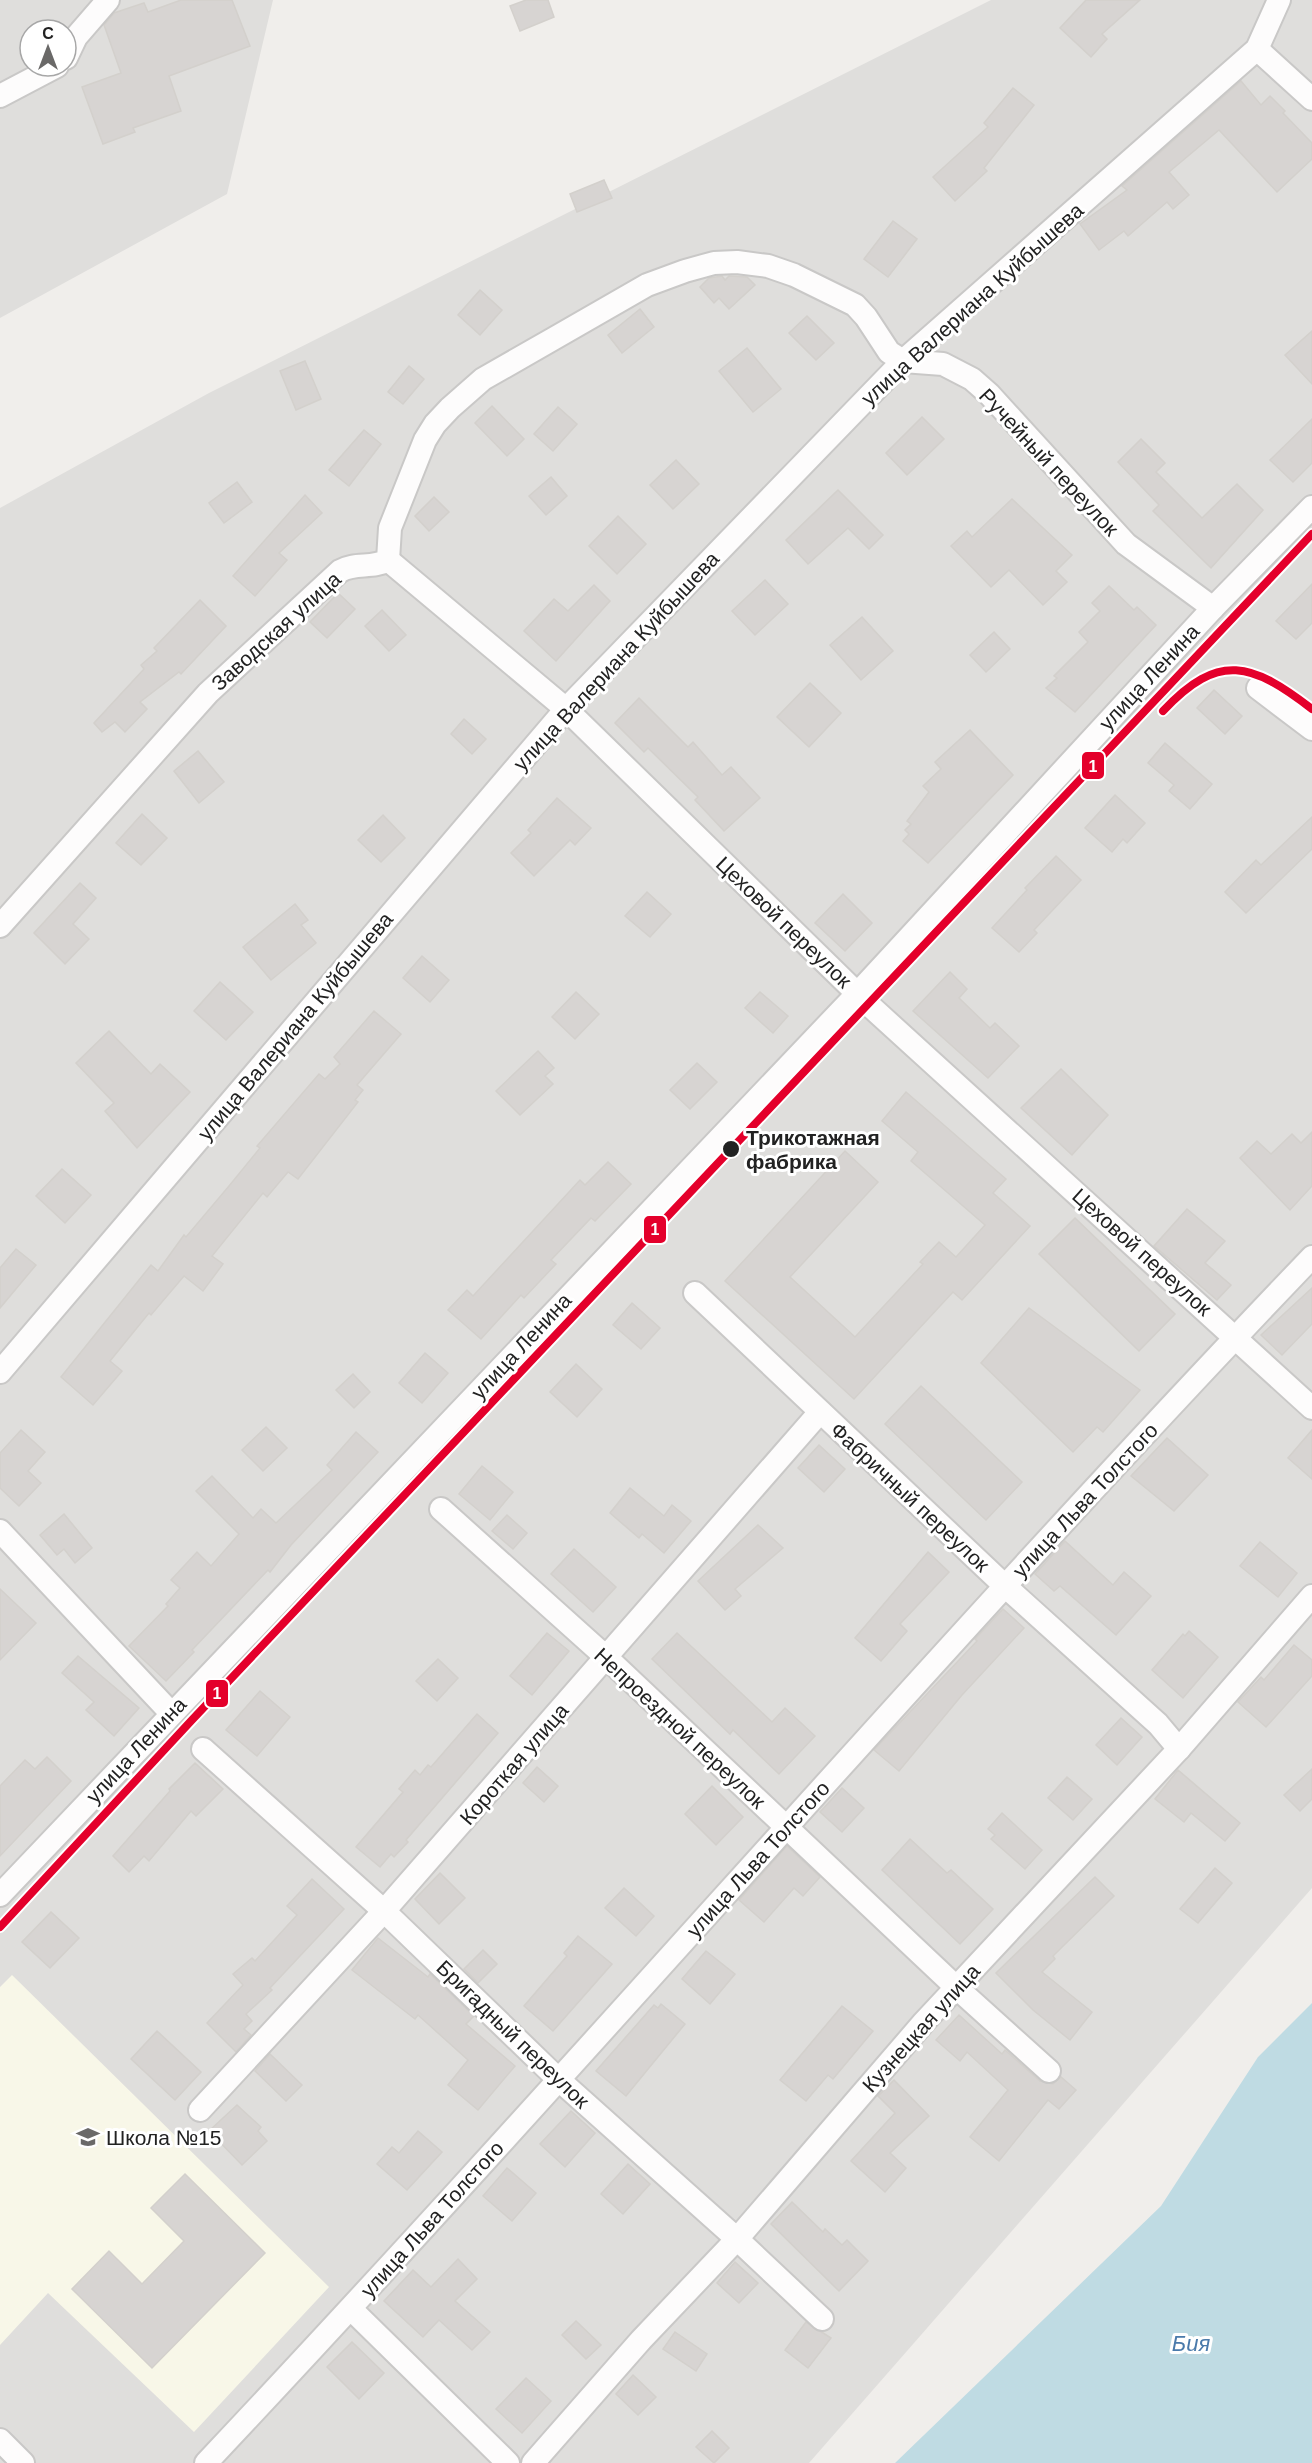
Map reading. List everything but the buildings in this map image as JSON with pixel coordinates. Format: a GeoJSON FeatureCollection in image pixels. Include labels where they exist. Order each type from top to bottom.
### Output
{"type":"FeatureCollection","features":[{"type":"Feature","properties":{"kind":"street"},"geometry":{"type":"LineString","coordinates":[[78,35],[108,0]]}},
{"type":"Feature","properties":{"kind":"street","name":"улица Валериана Куйбышева"},"geometry":{"type":"LineString","coordinates":[[0,1372],[566,709],[903,361],[1257,48],[1279,0]]}},
{"type":"Feature","properties":{"kind":"street"},"geometry":{"type":"LineString","coordinates":[[1257,48],[1312,99]]}},
{"type":"Feature","properties":{"kind":"street"},"geometry":{"type":"LineString","coordinates":[[0,96],[34,78]]}},
{"type":"Feature","properties":{"kind":"street"},"geometry":{"type":"LineString","coordinates":[[388,560],[390,528],[425,440],[435,424],[483,380],[647,285],[714,263],[737,262],[768,266],[794,275],[855,305],[866,317],[889,352],[903,361]]}},
{"type":"Feature","properties":{"kind":"street","name":"Ручейный переулок"},"geometry":{"type":"LineString","coordinates":[[903,361],[943,364],[972,380],[989,394],[1125,544],[1213,608]]}},
{"type":"Feature","properties":{"kind":"street","name":"улица Ленина"},"geometry":{"type":"LineString","coordinates":[[0,1895],[857,994],[1213,608],[1312,507]]}},
{"type":"Feature","properties":{"kind":"street","name":"Цеховой переулок"},"geometry":{"type":"LineString","coordinates":[[388,560],[566,709],[857,994],[1312,1408]]}},
{"type":"Feature","properties":{"kind":"street","name":"Заводская улица"},"geometry":{"type":"LineString","coordinates":[[0,926],[167,736],[265,639],[340,571],[356,564],[376,564],[388,560]]}},
{"type":"Feature","properties":{"kind":"street"},"geometry":{"type":"LineString","coordinates":[[1257,688],[1312,729]]}},
{"type":"Feature","properties":{"kind":"street","name":"улица Льва Толстого"},"geometry":{"type":"LineString","coordinates":[[206,2463],[351,2309],[1005,1586],[1312,1257]]}},
{"type":"Feature","properties":{"kind":"street","name":"Фабричный переулок"},"geometry":{"type":"LineString","coordinates":[[695,1293],[1005,1586],[1132,1700],[1179,1749]]}},
{"type":"Feature","properties":{"kind":"street","name":"Короткая улица"},"geometry":{"type":"LineString","coordinates":[[200,2110],[384,1911],[820,1412]]}},
{"type":"Feature","properties":{"kind":"street","name":"Непроездной переулок"},"geometry":{"type":"LineString","coordinates":[[441,1509],[607,1658],[957,1988],[1049,2071]]}},
{"type":"Feature","properties":{"kind":"street"},"geometry":{"type":"LineString","coordinates":[[0,1531],[171,1713]]}},
{"type":"Feature","properties":{"kind":"street","name":"Кузнецкая улица"},"geometry":{"type":"LineString","coordinates":[[533,2463],[641,2340],[737,2239],[924,2022],[1179,1749],[1312,1596]]}},
{"type":"Feature","properties":{"kind":"street","name":"Бригадный переулок"},"geometry":{"type":"LineString","coordinates":[[203,1749],[384,1911],[558,2079],[737,2239],[822,2319]]}},
{"type":"Feature","properties":{"kind":"street"},"geometry":{"type":"LineString","coordinates":[[351,2309],[508,2463]]}},
{"type":"Feature","properties":{"kind":"street"},"geometry":{"type":"LineString","coordinates":[[0,2439],[23,2463]]}},
{"type":"Feature","properties":{"kind":"shaded area"},"geometry":{"type":"Polygon","coordinates":[[[0,0],[273,0],[227,194],[0,318],[0,0]]]}},
{"type":"Feature","properties":{"kind":"shaded area"},"geometry":{"type":"Polygon","coordinates":[[[991,0],[1312,0],[1312,1888],[809,2463],[0,2463],[0,508],[209,393],[991,0]]]}},
{"type":"Feature","properties":{"kind":"shaded area","name":"Школа №15"},"geometry":{"type":"Polygon","coordinates":[[[12,1975],[329,2287],[194,2432],[48,2293],[0,2345],[0,1987],[12,1975]]]}},
{"type":"Feature","properties":{"kind":"water","name":"Бия"},"geometry":{"type":"Polygon","coordinates":[[[1312,2003],[1312,2463],[895,2463],[1161,2206],[1258,2057],[1312,2003]]]}},
{"type":"Feature","properties":{"kind":"transit line","name":"1"},"geometry":{"type":"LineString","coordinates":[[0,1927],[191,1721],[1312,534]]}},
{"type":"Feature","properties":{"kind":"transit line","name":"1"},"geometry":{"type":"LineString","coordinates":[[1163,711],[1201,679],[1219,672],[1236,670],[1271,681],[1312,709]]}},
{"type":"Feature","properties":{"kind":"place","name":"Трикотажная фабрика"},"geometry":{"type":"Point","coordinates":[731,1149]}},
{"type":"Feature","properties":{"kind":"place","name":"Школа №15"},"geometry":{"type":"Point","coordinates":[88,2137]}}]}
